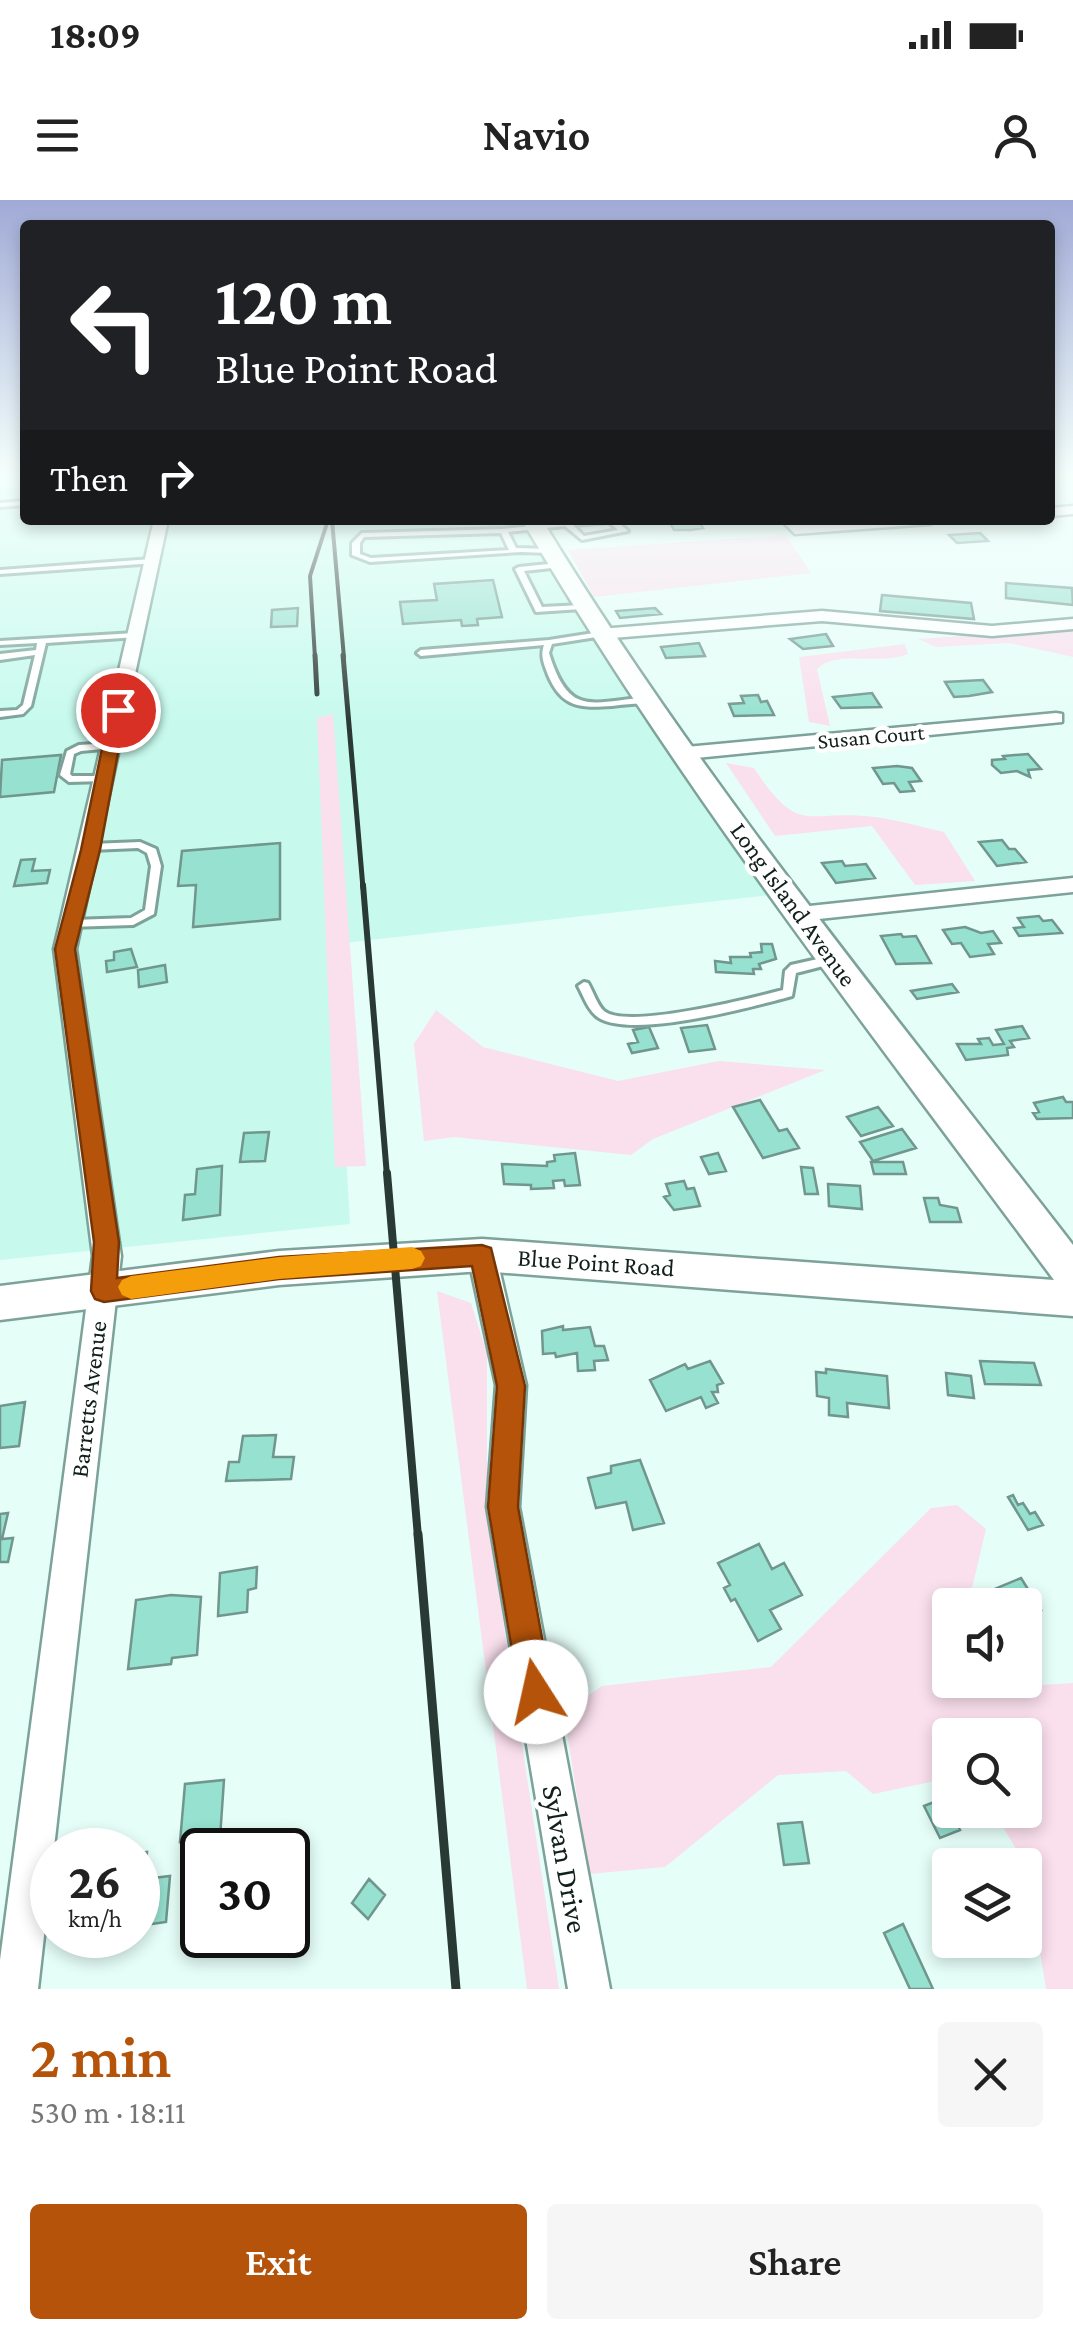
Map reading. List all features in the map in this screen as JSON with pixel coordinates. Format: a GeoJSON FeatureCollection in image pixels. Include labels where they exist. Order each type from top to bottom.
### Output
{"type":"FeatureCollection","features":[{"type":"Feature","properties":{"kind":"street","name":"Barretts Avenue"},"geometry":{"type":"LineString","coordinates":[[17,1989],[94,1344],[104,1291],[106,1242],[65,949],[91,847],[102,780],[153,557]]}},
{"type":"Feature","properties":{"kind":"street","name":"Long Island Avenue"},"geometry":{"type":"LineString","coordinates":[[553,557],[600,634],[800,914],[1073,1275]]}},
{"type":"Feature","properties":{"kind":"street"},"geometry":{"type":"LineString","coordinates":[[600,634],[822,616],[992,631],[1073,624]]}},
{"type":"Feature","properties":{"kind":"street","name":"Susan Court"},"geometry":{"type":"LineString","coordinates":[[686,753],[1056,718]]}},
{"type":"Feature","properties":{"kind":"street"},"geometry":{"type":"LineString","coordinates":[[800,914],[1073,885]]}},
{"type":"Feature","properties":{"kind":"street","name":"Blue Point Road"},"geometry":{"type":"LineString","coordinates":[[0,1303],[279,1268],[482,1255],[1073,1299]]}},
{"type":"Feature","properties":{"kind":"street","name":"Sylvan Drive"},"geometry":{"type":"LineString","coordinates":[[482,1255],[511,1386],[503,1507],[588,1989]]}},
{"type":"Feature","properties":{"kind":"lane"},"geometry":{"type":"LineString","coordinates":[[363,557],[416,557]]}},
{"type":"Feature","properties":{"kind":"lane"},"geometry":{"type":"LineString","coordinates":[[0,572],[152,561]]}},
{"type":"Feature","properties":{"kind":"lane"},"geometry":{"type":"LineString","coordinates":[[421,653],[600,634]]}},
{"type":"Feature","properties":{"kind":"lane"},"geometry":{"type":"LineString","coordinates":[[0,657],[41,646],[135,635]]}},
{"type":"Feature","properties":{"kind":"lane"},"geometry":{"type":"LineString","coordinates":[[550,642],[548,662],[566,700],[584,705],[648,700]]}},
{"type":"Feature","properties":{"kind":"lane"},"geometry":{"type":"LineString","coordinates":[[0,643],[41,646]]}},
{"type":"Feature","properties":{"kind":"lane"},"geometry":{"type":"LineString","coordinates":[[0,714],[20,712],[27,706],[41,646]]}},
{"type":"Feature","properties":{"kind":"lane"},"geometry":{"type":"LineString","coordinates":[[102,780],[69,780],[65,775],[70,753],[80,748],[110,746]]}},
{"type":"Feature","properties":{"kind":"lane"},"geometry":{"type":"LineString","coordinates":[[72,924],[134,921],[152,908],[156,866],[152,851],[140,845],[91,847]]}},
{"type":"Feature","properties":{"kind":"lane"},"geometry":{"type":"LineString","coordinates":[[584,986],[600,1014],[607,1018],[647,1020],[736,1007],[788,992],[791,972],[796,968],[833,959]]}},
{"type":"Feature","properties":{"kind":"shaded area"},"geometry":{"type":"Polygon","coordinates":[[[0,557],[551,557],[771,895],[334,944],[350,1224],[0,1260],[0,557]]]}},
{"type":"Feature","properties":{"kind":"shaded area"},"geometry":{"type":"Polygon","coordinates":[[[572,557],[801,557],[811,573],[594,597],[572,557]]]}},
{"type":"Feature","properties":{"kind":"shaded area"},"geometry":{"type":"Polygon","coordinates":[[[1073,628],[1073,657],[1009,643],[936,647],[918,639],[1073,628]]]}},
{"type":"Feature","properties":{"kind":"shaded area"},"geometry":{"type":"Polygon","coordinates":[[[905,644],[908,654],[836,660],[817,669],[830,726],[809,722],[799,657],[905,644]]]}},
{"type":"Feature","properties":{"kind":"shaded area"},"geometry":{"type":"Polygon","coordinates":[[[333,714],[366,1166],[335,1167],[317,718],[333,714]]]}},
{"type":"Feature","properties":{"kind":"shaded area"},"geometry":{"type":"Polygon","coordinates":[[[726,763],[754,768],[783,804],[807,816],[875,817],[944,832],[975,881],[915,885],[872,826],[775,836],[726,763]]]}},
{"type":"Feature","properties":{"kind":"shaded area"},"geometry":{"type":"Polygon","coordinates":[[[436,1010],[483,1047],[618,1081],[719,1061],[825,1070],[653,1139],[631,1155],[454,1137],[424,1141],[414,1044],[436,1010]]]}},
{"type":"Feature","properties":{"kind":"shaded area"},"geometry":{"type":"Polygon","coordinates":[[[437,1291],[471,1303],[487,1354],[487,1513],[559,1989],[527,1989],[437,1291]]]}},
{"type":"Feature","properties":{"kind":"shaded area"},"geometry":{"type":"Polygon","coordinates":[[[957,1505],[986,1529],[972,1588],[932,1588],[932,1698],[1042,1698],[1042,1685],[1073,1683],[1073,1989],[1046,1989],[1041,1958],[1042,1848],[1015,1848],[1004,1828],[1042,1828],[1042,1718],[932,1718],[932,1782],[873,1794],[846,1771],[778,1775],[665,1867],[589,1874],[564,1712],[602,1686],[771,1667],[931,1508],[957,1505]]]}},
{"type":"Feature","properties":{"kind":"building"},"geometry":{"type":"Polygon","coordinates":[[[493,580],[502,617],[477,619],[478,625],[462,626],[461,620],[403,624],[400,602],[437,600],[434,584],[493,580]]]}},
{"type":"Feature","properties":{"kind":"building"},"geometry":{"type":"Polygon","coordinates":[[[1006,583],[1072,588],[1073,605],[1006,598],[1006,583]]]}},
{"type":"Feature","properties":{"kind":"building"},"geometry":{"type":"Polygon","coordinates":[[[882,595],[971,603],[974,619],[880,611],[882,595]]]}},
{"type":"Feature","properties":{"kind":"building"},"geometry":{"type":"Polygon","coordinates":[[[298,608],[297,626],[271,627],[272,610],[298,608]]]}},
{"type":"Feature","properties":{"kind":"building"},"geometry":{"type":"Polygon","coordinates":[[[655,608],[661,614],[620,618],[616,611],[655,608]]]}},
{"type":"Feature","properties":{"kind":"building"},"geometry":{"type":"Polygon","coordinates":[[[826,634],[833,646],[803,649],[790,639],[826,634]]]}},
{"type":"Feature","properties":{"kind":"building"},"geometry":{"type":"Polygon","coordinates":[[[699,643],[705,656],[666,658],[661,647],[699,643]]]}},
{"type":"Feature","properties":{"kind":"building"},"geometry":{"type":"Polygon","coordinates":[[[983,680],[992,692],[954,697],[945,682],[983,680]]]}},
{"type":"Feature","properties":{"kind":"building"},"geometry":{"type":"Polygon","coordinates":[[[872,693],[881,707],[841,708],[833,697],[872,693]]]}},
{"type":"Feature","properties":{"kind":"building"},"geometry":{"type":"Polygon","coordinates":[[[758,695],[761,702],[767,701],[774,715],[734,716],[729,704],[744,703],[741,696],[758,695]]]}},
{"type":"Feature","properties":{"kind":"building"},"geometry":{"type":"Polygon","coordinates":[[[1028,754],[1041,769],[1028,770],[1030,777],[1017,771],[1001,773],[992,765],[992,760],[1005,759],[1003,756],[1028,754]]]}},
{"type":"Feature","properties":{"kind":"building"},"geometry":{"type":"Polygon","coordinates":[[[61,755],[54,792],[0,797],[2,760],[61,755]]]}},
{"type":"Feature","properties":{"kind":"building"},"geometry":{"type":"Polygon","coordinates":[[[873,768],[912,768],[921,781],[909,782],[914,791],[900,792],[894,783],[883,784],[873,768]]]}},
{"type":"Feature","properties":{"kind":"building"},"geometry":{"type":"Polygon","coordinates":[[[1002,840],[1026,862],[997,866],[979,842],[1002,840]]]}},
{"type":"Feature","properties":{"kind":"building"},"geometry":{"type":"Polygon","coordinates":[[[280,843],[280,919],[193,927],[196,885],[178,886],[182,851],[280,843]]]}},
{"type":"Feature","properties":{"kind":"building"},"geometry":{"type":"Polygon","coordinates":[[[35,859],[32,871],[50,870],[47,883],[14,886],[21,860],[35,859]]]}},
{"type":"Feature","properties":{"kind":"building"},"geometry":{"type":"Polygon","coordinates":[[[842,861],[845,866],[866,864],[875,878],[836,883],[822,863],[842,861]]]}},
{"type":"Feature","properties":{"kind":"building"},"geometry":{"type":"Polygon","coordinates":[[[1039,916],[1043,921],[1052,920],[1062,933],[1019,936],[1014,928],[1024,927],[1018,918],[1039,916]]]}},
{"type":"Feature","properties":{"kind":"building"},"geometry":{"type":"Polygon","coordinates":[[[965,927],[981,933],[993,931],[1001,943],[988,944],[994,954],[970,957],[961,943],[952,944],[943,930],[965,927]]]}},
{"type":"Feature","properties":{"kind":"building"},"geometry":{"type":"Polygon","coordinates":[[[881,936],[916,936],[931,963],[896,964],[881,936]]]}},
{"type":"Feature","properties":{"kind":"building"},"geometry":{"type":"Polygon","coordinates":[[[761,944],[772,944],[776,959],[759,964],[761,969],[753,969],[754,974],[716,972],[715,961],[731,963],[730,957],[751,957],[750,953],[762,952],[761,944]]]}},
{"type":"Feature","properties":{"kind":"building"},"geometry":{"type":"Polygon","coordinates":[[[131,949],[137,967],[107,972],[106,961],[114,960],[114,952],[131,949]]]}},
{"type":"Feature","properties":{"kind":"building"},"geometry":{"type":"Polygon","coordinates":[[[165,965],[167,982],[139,987],[138,970],[165,965]]]}},
{"type":"Feature","properties":{"kind":"building"},"geometry":{"type":"Polygon","coordinates":[[[952,984],[958,992],[917,999],[911,991],[952,984]]]}},
{"type":"Feature","properties":{"kind":"building"},"geometry":{"type":"Polygon","coordinates":[[[707,1025],[715,1049],[689,1052],[681,1028],[707,1025]]]}},
{"type":"Feature","properties":{"kind":"building"},"geometry":{"type":"Polygon","coordinates":[[[1022,1026],[1029,1038],[1010,1041],[1014,1047],[1007,1048],[1008,1055],[966,1060],[957,1044],[981,1044],[978,1039],[989,1038],[993,1045],[1004,1044],[996,1030],[1022,1026]]]}},
{"type":"Feature","properties":{"kind":"building"},"geometry":{"type":"Polygon","coordinates":[[[649,1027],[658,1048],[632,1053],[628,1044],[638,1042],[633,1030],[649,1027]]]}},
{"type":"Feature","properties":{"kind":"building"},"geometry":{"type":"Polygon","coordinates":[[[1063,1097],[1066,1102],[1073,1102],[1073,1118],[1037,1119],[1033,1113],[1039,1112],[1034,1103],[1063,1097]]]}},
{"type":"Feature","properties":{"kind":"building"},"geometry":{"type":"Polygon","coordinates":[[[760,1100],[779,1131],[787,1129],[799,1148],[763,1158],[733,1107],[760,1100]]]}},
{"type":"Feature","properties":{"kind":"building"},"geometry":{"type":"Polygon","coordinates":[[[878,1107],[893,1126],[861,1136],[847,1117],[878,1107]]]}},
{"type":"Feature","properties":{"kind":"building"},"geometry":{"type":"Polygon","coordinates":[[[902,1129],[916,1148],[873,1161],[860,1142],[902,1129]]]}},
{"type":"Feature","properties":{"kind":"building"},"geometry":{"type":"Polygon","coordinates":[[[269,1132],[265,1161],[240,1162],[244,1133],[269,1132]]]}},
{"type":"Feature","properties":{"kind":"building"},"geometry":{"type":"Polygon","coordinates":[[[575,1153],[580,1185],[565,1186],[564,1180],[553,1181],[554,1188],[504,1184],[502,1164],[547,1166],[547,1162],[555,1161],[554,1155],[575,1153]]]}},
{"type":"Feature","properties":{"kind":"building"},"geometry":{"type":"Polygon","coordinates":[[[718,1153],[726,1171],[709,1174],[701,1157],[718,1153]]]}},
{"type":"Feature","properties":{"kind":"building"},"geometry":{"type":"Polygon","coordinates":[[[871,1162],[903,1162],[906,1174],[874,1174],[871,1162]]]}},
{"type":"Feature","properties":{"kind":"building"},"geometry":{"type":"Polygon","coordinates":[[[222,1166],[220,1215],[183,1220],[185,1195],[195,1194],[197,1169],[222,1166]]]}},
{"type":"Feature","properties":{"kind":"building"},"geometry":{"type":"Polygon","coordinates":[[[801,1167],[813,1168],[818,1194],[805,1194],[801,1167]]]}},
{"type":"Feature","properties":{"kind":"building"},"geometry":{"type":"Polygon","coordinates":[[[684,1181],[687,1189],[694,1188],[700,1206],[674,1210],[664,1197],[670,1195],[666,1184],[684,1181]]]}},
{"type":"Feature","properties":{"kind":"building"},"geometry":{"type":"Polygon","coordinates":[[[828,1184],[860,1186],[862,1209],[829,1206],[828,1184]]]}},
{"type":"Feature","properties":{"kind":"building"},"geometry":{"type":"Polygon","coordinates":[[[924,1198],[938,1198],[940,1205],[957,1208],[961,1222],[930,1222],[924,1198]]]}},
{"type":"Feature","properties":{"kind":"building"},"geometry":{"type":"Polygon","coordinates":[[[563,1326],[563,1330],[590,1327],[595,1346],[604,1346],[608,1360],[594,1361],[595,1370],[578,1371],[577,1353],[556,1357],[555,1353],[543,1354],[542,1331],[563,1326]]]}},
{"type":"Feature","properties":{"kind":"building"},"geometry":{"type":"Polygon","coordinates":[[[710,1361],[723,1383],[717,1385],[718,1392],[712,1392],[718,1403],[706,1408],[701,1397],[666,1411],[650,1380],[685,1364],[688,1369],[710,1361]]]}},
{"type":"Feature","properties":{"kind":"building"},"geometry":{"type":"Polygon","coordinates":[[[980,1361],[1034,1363],[1041,1385],[985,1384],[980,1361]]]}},
{"type":"Feature","properties":{"kind":"building"},"geometry":{"type":"Polygon","coordinates":[[[826,1369],[887,1376],[889,1408],[847,1403],[848,1417],[829,1415],[829,1398],[817,1396],[816,1372],[826,1373],[826,1369]]]}},
{"type":"Feature","properties":{"kind":"building"},"geometry":{"type":"Polygon","coordinates":[[[946,1373],[971,1376],[974,1398],[948,1395],[946,1373]]]}},
{"type":"Feature","properties":{"kind":"building"},"geometry":{"type":"Polygon","coordinates":[[[25,1402],[19,1446],[0,1448],[0,1406],[25,1402]]]}},
{"type":"Feature","properties":{"kind":"building"},"geometry":{"type":"Polygon","coordinates":[[[276,1435],[273,1457],[294,1457],[291,1479],[226,1481],[229,1462],[239,1462],[243,1436],[276,1435]]]}},
{"type":"Feature","properties":{"kind":"building"},"geometry":{"type":"Polygon","coordinates":[[[640,1460],[664,1523],[633,1530],[626,1502],[596,1508],[588,1478],[611,1473],[611,1466],[640,1460]]]}},
{"type":"Feature","properties":{"kind":"building"},"geometry":{"type":"Polygon","coordinates":[[[1013,1495],[1018,1505],[1023,1503],[1030,1514],[1035,1512],[1043,1525],[1028,1530],[1008,1497],[1013,1495]]]}},
{"type":"Feature","properties":{"kind":"building"},"geometry":{"type":"Polygon","coordinates":[[[8,1513],[2,1539],[13,1538],[8,1562],[0,1562],[0,1514],[8,1513]]]}},
{"type":"Feature","properties":{"kind":"building"},"geometry":{"type":"Polygon","coordinates":[[[759,1544],[772,1569],[784,1563],[802,1595],[770,1610],[781,1629],[758,1641],[735,1599],[731,1601],[724,1588],[730,1585],[718,1563],[759,1544]]]}},
{"type":"Feature","properties":{"kind":"building"},"geometry":{"type":"Polygon","coordinates":[[[257,1567],[256,1588],[248,1590],[247,1612],[218,1616],[220,1573],[257,1567]]]}},
{"type":"Feature","properties":{"kind":"building"},"geometry":{"type":"Polygon","coordinates":[[[1021,1578],[1027,1588],[997,1588],[1021,1578]]]}},
{"type":"Feature","properties":{"kind":"building"},"geometry":{"type":"Polygon","coordinates":[[[171,1595],[201,1597],[197,1655],[172,1658],[171,1664],[128,1669],[136,1600],[171,1595]]]}},
{"type":"Feature","properties":{"kind":"building"},"geometry":{"type":"Polygon","coordinates":[[[224,1780],[221,1828],[181,1828],[185,1784],[224,1780]]]}},
{"type":"Feature","properties":{"kind":"building"},"geometry":{"type":"Polygon","coordinates":[[[932,1803],[932,1822],[924,1806],[932,1803]]]}},
{"type":"Feature","properties":{"kind":"building"},"geometry":{"type":"Polygon","coordinates":[[[802,1822],[809,1863],[784,1865],[778,1824],[802,1822]]]}},
{"type":"Feature","properties":{"kind":"building"},"geometry":{"type":"Polygon","coordinates":[[[935,1828],[960,1830],[940,1838],[935,1828]]]}},
{"type":"Feature","properties":{"kind":"building"},"geometry":{"type":"Polygon","coordinates":[[[170,1876],[166,1922],[160,1923],[160,1877],[170,1876]]]}},
{"type":"Feature","properties":{"kind":"building"},"geometry":{"type":"Polygon","coordinates":[[[369,1879],[385,1895],[368,1919],[352,1903],[369,1879]]]}},
{"type":"Feature","properties":{"kind":"building"},"geometry":{"type":"Polygon","coordinates":[[[903,1924],[933,1989],[910,1989],[884,1933],[903,1924]]]}},
{"type":"Feature","properties":{"kind":"railway"},"geometry":{"type":"LineString","coordinates":[[315,658],[310,576],[316,557]]}},
{"type":"Feature","properties":{"kind":"railway"},"geometry":{"type":"LineString","coordinates":[[335,557],[344,658]]}},
{"type":"Feature","properties":{"kind":"railway"},"geometry":{"type":"LineString","coordinates":[[315,655],[317,694]]}},
{"type":"Feature","properties":{"kind":"railway"},"geometry":{"type":"LineString","coordinates":[[343,655],[363,888]]}},
{"type":"Feature","properties":{"kind":"railway"},"geometry":{"type":"LineString","coordinates":[[363,885],[387,1176]]}},
{"type":"Feature","properties":{"kind":"railway"},"geometry":{"type":"LineString","coordinates":[[387,1173],[418,1537]]}},
{"type":"Feature","properties":{"kind":"railway"},"geometry":{"type":"LineString","coordinates":[[418,1534],[456,1989]]}},
{"type":"Feature","properties":{"kind":"slow traffic"},"geometry":{"type":"LineString","coordinates":[[131,1287],[279,1268],[412,1258]]}},
{"type":"Feature","properties":{"kind":"route"},"geometry":{"type":"LineString","coordinates":[[118,710],[65,949],[106,1242],[104,1291],[279,1268],[482,1255],[511,1386],[503,1507],[536,1692]]}}]}
